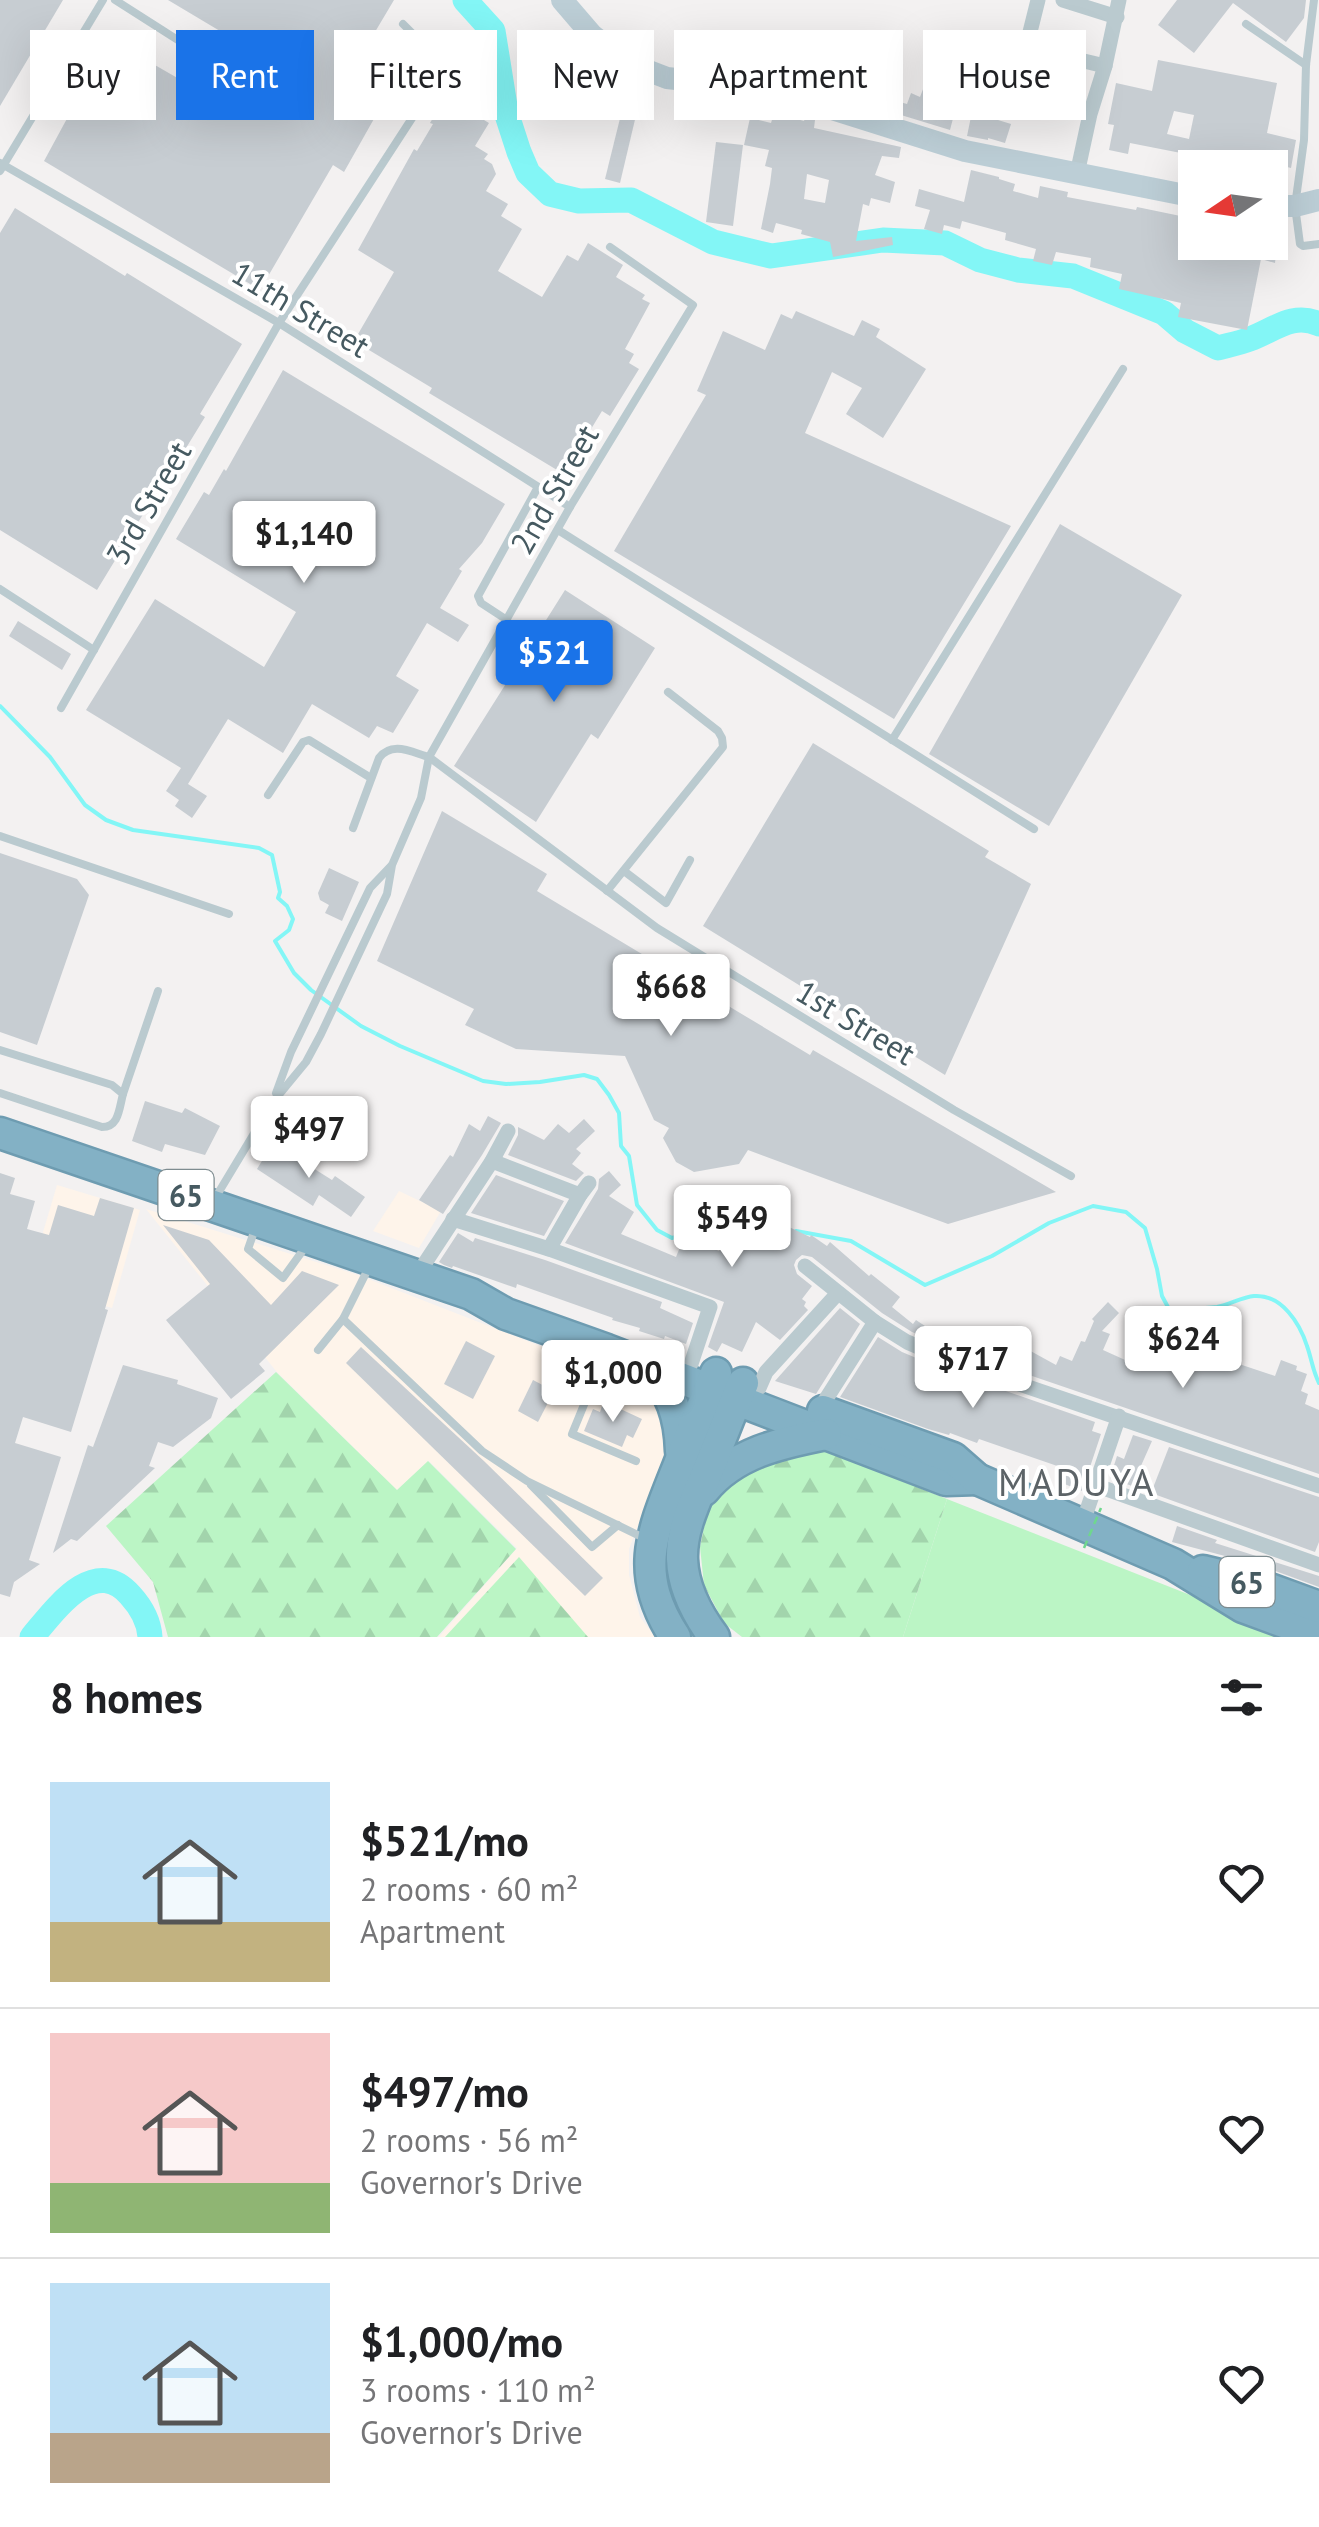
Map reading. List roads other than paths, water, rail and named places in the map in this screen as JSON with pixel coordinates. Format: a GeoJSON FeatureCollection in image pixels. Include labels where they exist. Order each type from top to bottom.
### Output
{"type":"FeatureCollection","features":[{"type":"Feature","properties":{"kind":"highway","name":"65"},"geometry":{"type":"LineString","coordinates":[[0,1134],[472,1294],[506,1314],[644,1364],[726,1383]]}},
{"type":"Feature","properties":{"kind":"highway","name":"65"},"geometry":{"type":"LineString","coordinates":[[472,1294],[512,1298],[822,1422],[946,1480],[977,1479],[1173,1564],[1243,1607],[1319,1635]]}},
{"type":"Feature","properties":{"kind":"highway"},"geometry":{"type":"LineString","coordinates":[[644,1364],[672,1399],[679,1423],[681,1459]]}},
{"type":"Feature","properties":{"kind":"highway"},"geometry":{"type":"LineString","coordinates":[[714,1637],[696,1609],[668,1579],[650,1570],[644,1539],[681,1459],[726,1383]]}},
{"type":"Feature","properties":{"kind":"highway"},"geometry":{"type":"LineString","coordinates":[[675,1637],[668,1579],[696,1500],[726,1383]]}},
{"type":"Feature","properties":{"kind":"highway"},"geometry":{"type":"LineString","coordinates":[[696,1500],[720,1472],[737,1460],[776,1446],[822,1422]]}},
{"type":"Feature","properties":{"kind":"highway","name":"65"},"geometry":{"type":"LineString","coordinates":[[1173,1564],[1253,1583],[1319,1608]]}},
{"type":"Feature","properties":{"kind":"street"},"geometry":{"type":"LineString","coordinates":[[562,0],[592,35],[628,63],[667,78],[794,97],[964,150],[1178,194]]}},
{"type":"Feature","properties":{"kind":"street"},"geometry":{"type":"LineString","coordinates":[[1038,0],[1029,48],[1105,66]]}},
{"type":"Feature","properties":{"kind":"street"},"geometry":{"type":"LineString","coordinates":[[1063,0],[1120,5],[1078,174]]}},
{"type":"Feature","properties":{"kind":"street"},"geometry":{"type":"LineString","coordinates":[[1288,206],[1319,200]]}},
{"type":"Feature","properties":{"kind":"street"},"geometry":{"type":"LineString","coordinates":[[418,1275],[508,1131]]}},
{"type":"Feature","properties":{"kind":"street"},"geometry":{"type":"LineString","coordinates":[[492,1160],[584,1190],[549,1249]]}},
{"type":"Feature","properties":{"kind":"street"},"geometry":{"type":"LineString","coordinates":[[453,1219],[710,1307],[726,1383],[766,1372],[838,1293]]}},
{"type":"Feature","properties":{"kind":"street"},"geometry":{"type":"LineString","coordinates":[[805,1266],[876,1322],[907,1342],[949,1360],[1319,1486]]}},
{"type":"Feature","properties":{"kind":"street"},"geometry":{"type":"LineString","coordinates":[[822,1422],[876,1322]]}},
{"type":"Feature","properties":{"kind":"street"},"geometry":{"type":"LineString","coordinates":[[1089,1527],[1096,1485],[1120,1416]]}},
{"type":"Feature","properties":{"kind":"street"},"geometry":{"type":"LineString","coordinates":[[1096,1485],[1316,1564],[1319,1546]]}},
{"type":"Feature","properties":{"kind":"lane"},"geometry":{"type":"LineString","coordinates":[[1,167],[103,0]]}},
{"type":"Feature","properties":{"kind":"lane"},"geometry":{"type":"LineString","coordinates":[[115,0],[176,39]]}},
{"type":"Feature","properties":{"kind":"lane"},"geometry":{"type":"LineString","coordinates":[[1314,0],[1306,66],[1304,140],[1294,206],[1300,244],[1319,244]]}},
{"type":"Feature","properties":{"kind":"lane","name":"3rd Street"},"geometry":{"type":"LineString","coordinates":[[60,708],[279,323],[442,72],[439,60],[403,24]]}},
{"type":"Feature","properties":{"kind":"lane"},"geometry":{"type":"LineString","coordinates":[[1246,24],[1306,66]]}},
{"type":"Feature","properties":{"kind":"lane","name":"11th Street"},"geometry":{"type":"LineString","coordinates":[[1,167],[279,323],[570,507]]}},
{"type":"Feature","properties":{"kind":"lane","name":"2nd Street"},"geometry":{"type":"LineString","coordinates":[[392,865],[421,798],[429,757],[570,507],[693,306],[610,247]]}},
{"type":"Feature","properties":{"kind":"lane"},"geometry":{"type":"LineString","coordinates":[[892,740],[1123,369]]}},
{"type":"Feature","properties":{"kind":"lane"},"geometry":{"type":"LineString","coordinates":[[507,620],[481,603],[478,596],[538,487]]}},
{"type":"Feature","properties":{"kind":"lane"},"geometry":{"type":"LineString","coordinates":[[558,530],[1034,829]]}},
{"type":"Feature","properties":{"kind":"lane"},"geometry":{"type":"LineString","coordinates":[[0,589],[94,650]]}},
{"type":"Feature","properties":{"kind":"lane"},"geometry":{"type":"LineString","coordinates":[[608,891],[723,748],[718,731],[668,692]]}},
{"type":"Feature","properties":{"kind":"lane"},"geometry":{"type":"LineString","coordinates":[[268,795],[303,742],[309,740],[371,778]]}},
{"type":"Feature","properties":{"kind":"lane"},"geometry":{"type":"LineString","coordinates":[[353,828],[384,750],[395,747],[429,757]]}},
{"type":"Feature","properties":{"kind":"lane","name":"1st Street"},"geometry":{"type":"LineString","coordinates":[[429,757],[657,928],[954,1110],[1071,1176]]}},
{"type":"Feature","properties":{"kind":"lane"},"geometry":{"type":"LineString","coordinates":[[0,836],[228,914]]}},
{"type":"Feature","properties":{"kind":"lane"},"geometry":{"type":"LineString","coordinates":[[624,872],[666,903],[690,860]]}},
{"type":"Feature","properties":{"kind":"lane"},"geometry":{"type":"LineString","coordinates":[[273,1102],[291,1052],[370,888],[392,865]]}},
{"type":"Feature","properties":{"kind":"lane"},"geometry":{"type":"LineString","coordinates":[[212,1204],[273,1102],[306,1062],[321,1034],[386,894],[392,865]]}},
{"type":"Feature","properties":{"kind":"lane"},"geometry":{"type":"LineString","coordinates":[[0,1093],[102,1128],[110,1127],[115,1123],[158,991]]}},
{"type":"Feature","properties":{"kind":"lane"},"geometry":{"type":"LineString","coordinates":[[0,1050],[112,1085],[123,1094]]}},
{"type":"Feature","properties":{"kind":"lane"},"geometry":{"type":"LineString","coordinates":[[259,1220],[248,1249],[283,1278],[312,1238]]}},
{"type":"Feature","properties":{"kind":"lane"},"geometry":{"type":"LineString","coordinates":[[318,1350],[343,1319],[372,1259]]}},
{"type":"Feature","properties":{"kind":"lane"},"geometry":{"type":"LineString","coordinates":[[343,1319],[482,1451],[527,1481],[644,1539],[668,1579]]}},
{"type":"Feature","properties":{"kind":"lane"},"geometry":{"type":"LineString","coordinates":[[590,1390],[572,1434],[636,1461]]}},
{"type":"Feature","properties":{"kind":"lane"},"geometry":{"type":"LineString","coordinates":[[527,1481],[592,1547],[618,1526]]}},
{"type":"Feature","properties":{"kind":"waterway"},"geometry":{"type":"LineString","coordinates":[[465,0],[493,31],[506,112],[519,152],[528,173],[550,194],[579,201],[631,200],[713,242],[771,256],[883,240],[945,243],[980,260],[1018,270],[1073,276],[1164,313],[1185,331],[1218,348],[1292,321],[1319,324]]}},
{"type":"Feature","properties":{"kind":"waterway"},"geometry":{"type":"LineString","coordinates":[[0,706],[50,757],[85,805],[106,820],[133,830],[259,848],[272,855],[278,898],[293,919],[289,930],[275,941],[294,973],[311,990],[361,1026],[483,1081],[540,1082],[584,1075],[597,1079],[619,1113],[621,1146],[629,1156],[637,1205],[657,1230],[672,1238],[707,1229],[762,1226]]}},
{"type":"Feature","properties":{"kind":"waterway"},"geometry":{"type":"LineString","coordinates":[[796,1231],[851,1241],[925,1285],[992,1256],[1049,1223],[1093,1206],[1126,1212],[1145,1228],[1162,1296],[1169,1309],[1217,1307],[1254,1296],[1273,1300],[1300,1329],[1319,1383]]}},
{"type":"Feature","properties":{"kind":"waterway"},"geometry":{"type":"LineString","coordinates":[[32,1637],[76,1590],[103,1580],[130,1595],[141,1609],[150,1637]]}},
{"type":"Feature","properties":{"kind":"district","name":"MADUYA"},"geometry":{"type":"Point","coordinates":[1077,1481]}}]}
